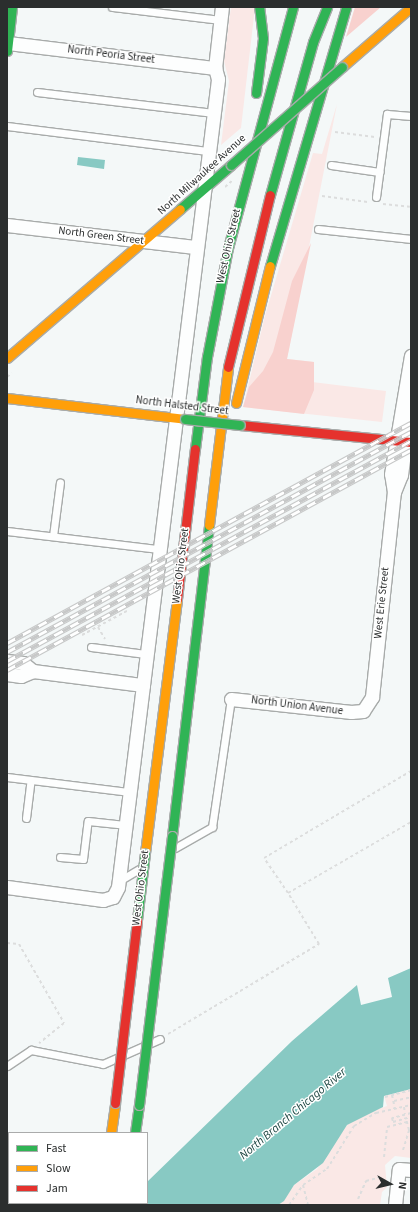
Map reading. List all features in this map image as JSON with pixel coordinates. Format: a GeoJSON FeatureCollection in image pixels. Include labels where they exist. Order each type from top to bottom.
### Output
{"type":"FeatureCollection","features":[{"type":"Feature","properties":{"kind":"main road"},"geometry":{"type":"LineString","coordinates":[[8,47],[12,7]]}},
{"type":"Feature","properties":{"kind":"main road"},"geometry":{"type":"LineString","coordinates":[[255,146],[255,97],[263,38],[259,7]]}},
{"type":"Feature","properties":{"kind":"main road","name":"West Ohio Street"},"geometry":{"type":"LineString","coordinates":[[111,1132],[119,1103],[145,853],[207,357],[228,248],[293,7]]}},
{"type":"Feature","properties":{"kind":"main road"},"geometry":{"type":"LineString","coordinates":[[313,42],[318,7]]}},
{"type":"Feature","properties":{"kind":"main road"},"geometry":{"type":"LineString","coordinates":[[313,42],[327,7]]}},
{"type":"Feature","properties":{"kind":"main road"},"geometry":{"type":"LineString","coordinates":[[194,677],[205,635],[236,401],[273,255],[346,7]]}},
{"type":"Feature","properties":{"kind":"main road","name":"North Milwaukee Avenue"},"geometry":{"type":"LineString","coordinates":[[7,358],[144,242],[411,7]]}},
{"type":"Feature","properties":{"kind":"main road","name":"West Ohio Street"},"geometry":{"type":"LineString","coordinates":[[135,1132],[135,1104],[194,677],[195,635],[228,366],[244,291],[313,42]]}},
{"type":"Feature","properties":{"kind":"main road","name":"North Halsted Street"},"geometry":{"type":"LineString","coordinates":[[7,398],[354,439],[360,443],[404,445]]}},
{"type":"Feature","properties":{"kind":"street","name":"West Ohio Street"},"geometry":{"type":"LineString","coordinates":[[7,887],[103,900],[113,898],[119,881],[159,549],[180,418],[195,247],[218,79],[215,68],[222,7]]}},
{"type":"Feature","properties":{"kind":"street","name":"North Peoria Street"},"geometry":{"type":"LineString","coordinates":[[8,47],[215,68]]}},
{"type":"Feature","properties":{"kind":"street","name":"North Green Street"},"geometry":{"type":"LineString","coordinates":[[7,225],[195,247]]}},
{"type":"Feature","properties":{"kind":"street","name":"West Erie Street"},"geometry":{"type":"LineString","coordinates":[[363,711],[372,697],[394,492],[391,474],[404,445],[405,401],[411,356]]}},
{"type":"Feature","properties":{"kind":"street"},"geometry":{"type":"LineString","coordinates":[[7,661],[24,663],[33,671]]}},
{"type":"Feature","properties":{"kind":"street"},"geometry":{"type":"LineString","coordinates":[[7,674],[22,676],[33,671],[143,685]]}},
{"type":"Feature","properties":{"kind":"street","name":"North Union Avenue"},"geometry":{"type":"LineString","coordinates":[[231,698],[363,711]]}},
{"type":"Feature","properties":{"kind":"street"},"geometry":{"type":"LineString","coordinates":[[395,1205],[405,1169]]}},
{"type":"Feature","properties":{"kind":"lane"},"geometry":{"type":"LineString","coordinates":[[112,7],[221,20]]}},
{"type":"Feature","properties":{"kind":"lane"},"geometry":{"type":"LineString","coordinates":[[37,92],[214,113]]}},
{"type":"Feature","properties":{"kind":"lane"},"geometry":{"type":"LineString","coordinates":[[375,200],[387,114],[411,116]]}},
{"type":"Feature","properties":{"kind":"lane"},"geometry":{"type":"LineString","coordinates":[[7,126],[209,151]]}},
{"type":"Feature","properties":{"kind":"lane"},"geometry":{"type":"LineString","coordinates":[[331,165],[379,172]]}},
{"type":"Feature","properties":{"kind":"lane"},"geometry":{"type":"LineString","coordinates":[[318,229],[411,239]]}},
{"type":"Feature","properties":{"kind":"lane"},"geometry":{"type":"LineString","coordinates":[[53,536],[60,482]]}},
{"type":"Feature","properties":{"kind":"lane"},"geometry":{"type":"LineString","coordinates":[[7,531],[159,549]]}},
{"type":"Feature","properties":{"kind":"lane"},"geometry":{"type":"LineString","coordinates":[[91,647],[146,654]]}},
{"type":"Feature","properties":{"kind":"lane"},"geometry":{"type":"LineString","coordinates":[[119,881],[212,827],[231,698]]}},
{"type":"Feature","properties":{"kind":"lane"},"geometry":{"type":"LineString","coordinates":[[7,777],[130,792]]}},
{"type":"Feature","properties":{"kind":"lane"},"geometry":{"type":"LineString","coordinates":[[26,818],[31,780]]}},
{"type":"Feature","properties":{"kind":"lane"},"geometry":{"type":"LineString","coordinates":[[60,857],[83,859],[88,821],[126,825]]}},
{"type":"Feature","properties":{"kind":"lane"},"geometry":{"type":"LineString","coordinates":[[7,1066],[31,1050],[103,1064],[160,1039]]}},
{"type":"Feature","properties":{"kind":"path"},"geometry":{"type":"LineString","coordinates":[[335,132],[384,138]]}},
{"type":"Feature","properties":{"kind":"path"},"geometry":{"type":"LineString","coordinates":[[322,196],[375,200]]}},
{"type":"Feature","properties":{"kind":"path"},"geometry":{"type":"LineString","coordinates":[[381,204],[410,207]]}},
{"type":"Feature","properties":{"kind":"path"},"geometry":{"type":"LineString","coordinates":[[82,635],[127,611]]}},
{"type":"Feature","properties":{"kind":"path"},"geometry":{"type":"LineString","coordinates":[[98,627],[106,641],[112,642]]}},
{"type":"Feature","properties":{"kind":"path"},"geometry":{"type":"LineString","coordinates":[[160,1039],[319,944],[288,893],[264,858],[411,771]]}},
{"type":"Feature","properties":{"kind":"path"},"geometry":{"type":"LineString","coordinates":[[288,893],[411,822]]}},
{"type":"Feature","properties":{"kind":"path"},"geometry":{"type":"LineString","coordinates":[[7,943],[19,944],[64,1023],[31,1050]]}},
{"type":"Feature","properties":{"kind":"path"},"geometry":{"type":"LineString","coordinates":[[385,1097],[411,1090]]}},
{"type":"Feature","properties":{"kind":"path"},"geometry":{"type":"LineString","coordinates":[[392,1095],[395,1109]]}},
{"type":"Feature","properties":{"kind":"path"},"geometry":{"type":"LineString","coordinates":[[394,1101],[411,1097]]}},
{"type":"Feature","properties":{"kind":"path"},"geometry":{"type":"LineString","coordinates":[[289,1205],[303,1185],[327,1170],[354,1126],[366,1117],[411,1105]]}},
{"type":"Feature","properties":{"kind":"path"},"geometry":{"type":"LineString","coordinates":[[404,1107],[405,1114]]}},
{"type":"Feature","properties":{"kind":"path"},"geometry":{"type":"LineString","coordinates":[[411,1113],[392,1118],[393,1122],[411,1118]]}},
{"type":"Feature","properties":{"kind":"path"},"geometry":{"type":"LineString","coordinates":[[403,1150],[407,1122],[406,1119]]}},
{"type":"Feature","properties":{"kind":"path"},"geometry":{"type":"LineString","coordinates":[[384,1157],[387,1127],[411,1121]]}},
{"type":"Feature","properties":{"kind":"path"},"geometry":{"type":"LineString","coordinates":[[358,1199],[366,1181],[381,1177]]}},
{"type":"Feature","properties":{"kind":"path"},"geometry":{"type":"LineString","coordinates":[[303,1185],[308,1205]]}},
{"type":"Feature","properties":{"kind":"shaded area"},"geometry":{"type":"Polygon","coordinates":[[[231,7],[255,7],[241,128],[221,145],[229,81],[224,61],[231,7]]]}},
{"type":"Feature","properties":{"kind":"shaded area"},"geometry":{"type":"Polygon","coordinates":[[[355,7],[381,7],[346,37],[355,7]]]}},
{"type":"Feature","properties":{"kind":"shaded area"},"geometry":{"type":"Polygon","coordinates":[[[337,104],[287,359],[314,362],[312,382],[386,391],[382,422],[243,407],[265,316],[313,153],[322,154],[337,104]]]}},
{"type":"Feature","properties":{"kind":"shaded area"},"geometry":{"type":"Polygon","coordinates":[[[311,243],[287,359],[314,362],[314,390],[304,414],[243,407],[249,387],[263,371],[273,352],[292,281],[311,243]]]}},
{"type":"Feature","properties":{"kind":"shaded area"},"geometry":{"type":"Polygon","coordinates":[[[411,1089],[411,1158],[395,1156],[385,1165],[387,1187],[382,1192],[380,1205],[278,1205],[294,1185],[317,1169],[347,1125],[361,1115],[387,1106],[384,1096],[411,1089]]]}},
{"type":"Feature","properties":{"kind":"water"},"geometry":{"type":"Polygon","coordinates":[[[78,157],[105,160],[104,169],[77,165],[78,157]]]}},
{"type":"Feature","properties":{"kind":"water","name":"North Branch Chicago River"},"geometry":{"type":"Polygon","coordinates":[[[411,968],[411,1089],[384,1096],[383,1107],[347,1125],[323,1163],[294,1185],[284,1201],[278,1205],[118,1205],[148,1204],[148,1181],[292,1041],[357,985],[361,1005],[392,997],[388,978],[411,968]]]}},
{"type":"Feature","properties":{"kind":"railway"},"geometry":{"type":"LineString","coordinates":[[7,643],[411,423]]}},
{"type":"Feature","properties":{"kind":"railway"},"geometry":{"type":"LineString","coordinates":[[7,652],[411,432]]}},
{"type":"Feature","properties":{"kind":"railway"},"geometry":{"type":"LineString","coordinates":[[7,661],[411,441]]}},
{"type":"Feature","properties":{"kind":"railway"},"geometry":{"type":"LineString","coordinates":[[7,670],[411,450]]}},
{"type":"Feature","properties":{"kind":"traffic: fast"},"geometry":{"type":"LineString","coordinates":[[7,51],[12,7]]}},
{"type":"Feature","properties":{"kind":"traffic: fast"},"geometry":{"type":"LineString","coordinates":[[256,93],[263,38],[259,7]]}},
{"type":"Feature","properties":{"kind":"traffic: fast"},"geometry":{"type":"LineString","coordinates":[[195,449],[207,357],[228,248],[293,7]]}},
{"type":"Feature","properties":{"kind":"traffic: fast"},"geometry":{"type":"LineString","coordinates":[[270,195],[313,42],[327,7]]}},
{"type":"Feature","properties":{"kind":"traffic: fast"},"geometry":{"type":"LineString","coordinates":[[270,266],[346,7]]}},
{"type":"Feature","properties":{"kind":"traffic: fast"},"geometry":{"type":"LineString","coordinates":[[231,165],[342,67]]}},
{"type":"Feature","properties":{"kind":"traffic: fast"},"geometry":{"type":"LineString","coordinates":[[180,209],[231,165]]}},
{"type":"Feature","properties":{"kind":"traffic: fast"},"geometry":{"type":"LineString","coordinates":[[185,419],[240,425]]}},
{"type":"Feature","properties":{"kind":"traffic: fast"},"geometry":{"type":"LineString","coordinates":[[172,836],[209,525]]}},
{"type":"Feature","properties":{"kind":"traffic: fast"},"geometry":{"type":"LineString","coordinates":[[139,1105],[172,836]]}},
{"type":"Feature","properties":{"kind":"traffic: fast"},"geometry":{"type":"LineString","coordinates":[[137,920],[145,853]]}},
{"type":"Feature","properties":{"kind":"traffic: fast"},"geometry":{"type":"LineString","coordinates":[[135,1132],[139,1105]]}},
{"type":"Feature","properties":{"kind":"traffic: slow"},"geometry":{"type":"LineString","coordinates":[[342,67],[411,7]]}},
{"type":"Feature","properties":{"kind":"traffic: slow"},"geometry":{"type":"LineString","coordinates":[[7,358],[180,209]]}},
{"type":"Feature","properties":{"kind":"traffic: slow"},"geometry":{"type":"LineString","coordinates":[[236,403],[270,266]]}},
{"type":"Feature","properties":{"kind":"traffic: slow"},"geometry":{"type":"LineString","coordinates":[[209,525],[228,367]]}},
{"type":"Feature","properties":{"kind":"traffic: slow"},"geometry":{"type":"LineString","coordinates":[[7,398],[185,419]]}},
{"type":"Feature","properties":{"kind":"traffic: slow"},"geometry":{"type":"LineString","coordinates":[[145,853],[177,599]]}},
{"type":"Feature","properties":{"kind":"traffic: slow"},"geometry":{"type":"LineString","coordinates":[[111,1132],[115,1103]]}},
{"type":"Feature","properties":{"kind":"traffic: jam"},"geometry":{"type":"LineString","coordinates":[[228,367],[270,195]]}},
{"type":"Feature","properties":{"kind":"traffic: jam"},"geometry":{"type":"LineString","coordinates":[[240,425],[411,442]]}},
{"type":"Feature","properties":{"kind":"traffic: jam"},"geometry":{"type":"LineString","coordinates":[[177,599],[195,449]]}},
{"type":"Feature","properties":{"kind":"traffic: jam"},"geometry":{"type":"LineString","coordinates":[[115,1103],[137,920]]}}]}
